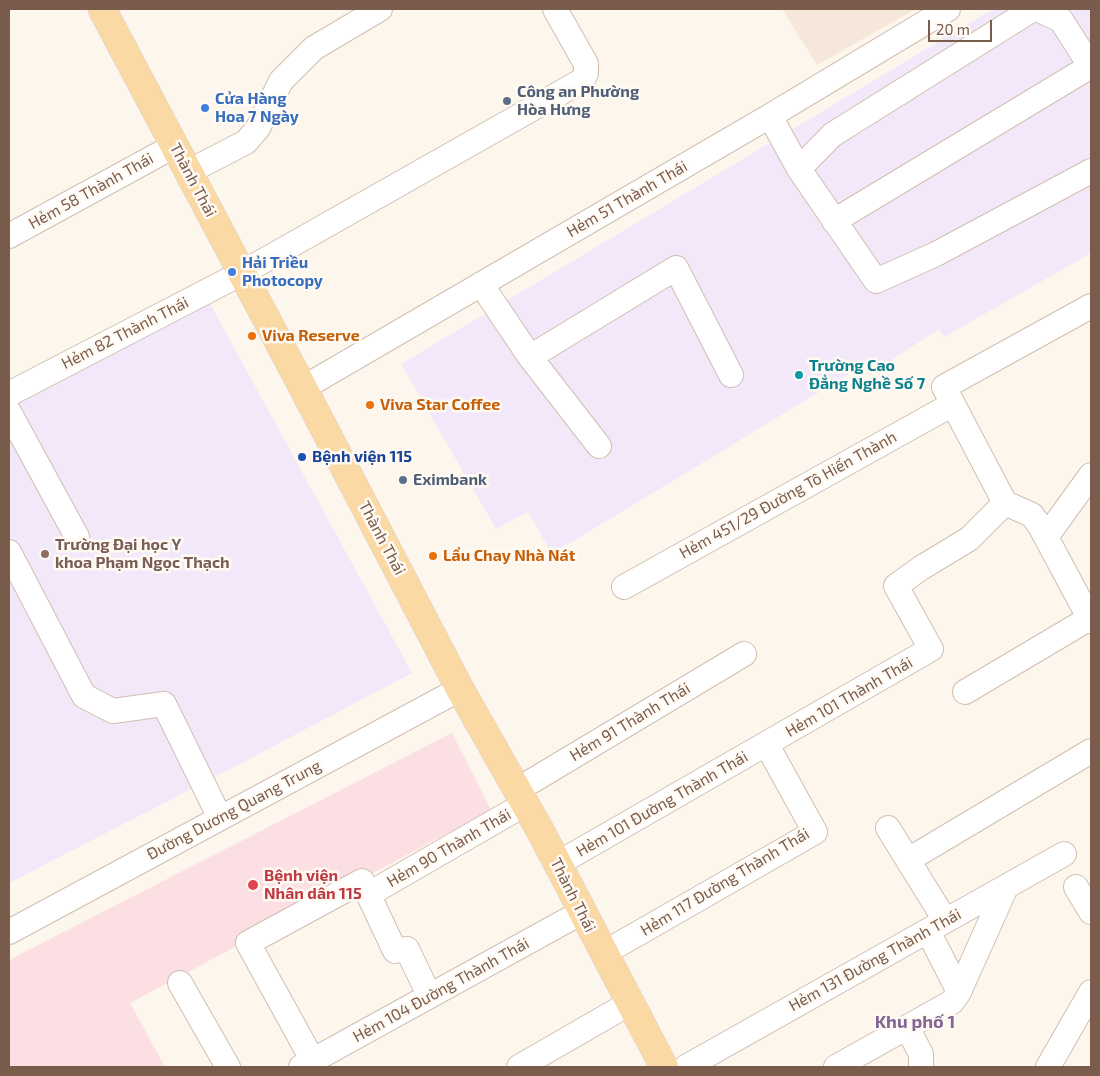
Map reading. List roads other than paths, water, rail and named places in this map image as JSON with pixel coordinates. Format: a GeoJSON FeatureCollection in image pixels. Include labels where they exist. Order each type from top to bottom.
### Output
{"type":"FeatureCollection","features":[{"type":"Feature","properties":{"kind":"main road","name":"Thành Thái"},"geometry":{"type":"LineString","coordinates":[[102,9],[460,688],[521,797],[664,1067]]}},
{"type":"Feature","properties":{"kind":"street"},"geometry":{"type":"LineString","coordinates":[[188,172],[246,142],[258,128],[281,81],[314,48],[380,9]]}},
{"type":"Feature","properties":{"kind":"street","name":"Hẻm 82 Thành Thái"},"geometry":{"type":"LineString","coordinates":[[9,394],[242,273],[583,80],[586,64],[555,9]]}},
{"type":"Feature","properties":{"kind":"street","name":"Hẻm 51 Thành Thái"},"geometry":{"type":"LineString","coordinates":[[303,388],[770,116],[948,9]]}},
{"type":"Feature","properties":{"kind":"street"},"geometry":{"type":"LineString","coordinates":[[799,169],[832,135],[1033,9]]}},
{"type":"Feature","properties":{"kind":"street"},"geometry":{"type":"LineString","coordinates":[[834,221],[1091,67],[1061,20],[1037,9]]}},
{"type":"Feature","properties":{"kind":"street"},"geometry":{"type":"LineString","coordinates":[[770,116],[799,169],[876,281],[936,254],[1091,171]]}},
{"type":"Feature","properties":{"kind":"street","name":"Hẻm 58 Thành Thái"},"geometry":{"type":"LineString","coordinates":[[9,236],[174,146]]}},
{"type":"Feature","properties":{"kind":"street"},"geometry":{"type":"LineString","coordinates":[[530,357],[676,268],[731,375]]}},
{"type":"Feature","properties":{"kind":"street"},"geometry":{"type":"LineString","coordinates":[[481,284],[530,357],[599,446]]}},
{"type":"Feature","properties":{"kind":"street","name":"Hẻm 451/29 Đường Tô Hiến Thành"},"geometry":{"type":"LineString","coordinates":[[624,587],[948,395],[1091,306]]}},
{"type":"Feature","properties":{"kind":"street"},"geometry":{"type":"LineString","coordinates":[[948,395],[1005,503],[1032,515],[1091,620],[965,692]]}},
{"type":"Feature","properties":{"kind":"street"},"geometry":{"type":"LineString","coordinates":[[9,412],[77,537]]}},
{"type":"Feature","properties":{"kind":"street"},"geometry":{"type":"LineString","coordinates":[[1046,537],[1091,475]]}},
{"type":"Feature","properties":{"kind":"street","name":"Hẻm 101 Thành Thái"},"geometry":{"type":"LineString","coordinates":[[767,744],[931,650],[896,586],[921,568],[969,539],[1005,503]]}},
{"type":"Feature","properties":{"kind":"street"},"geometry":{"type":"LineString","coordinates":[[9,552],[84,696],[113,711],[164,704],[220,818]]}},
{"type":"Feature","properties":{"kind":"street","name":"Hẻm 91 Thành Thái"},"geometry":{"type":"LineString","coordinates":[[521,797],[744,654]]}},
{"type":"Feature","properties":{"kind":"street","name":"Đường Dương Quang Trung"},"geometry":{"type":"LineString","coordinates":[[9,932],[460,688]]}},
{"type":"Feature","properties":{"kind":"street","name":"Hẻm 101 Đường Thành Thái"},"geometry":{"type":"LineString","coordinates":[[557,864],[767,744]]}},
{"type":"Feature","properties":{"kind":"street","name":"Hẻm 117 Đường Thành Thái"},"geometry":{"type":"LineString","coordinates":[[604,953],[815,832],[767,744]]}},
{"type":"Feature","properties":{"kind":"street"},"geometry":{"type":"LineString","coordinates":[[908,860],[1091,751]]}},
{"type":"Feature","properties":{"kind":"street","name":"Hẻm 90 Thành Thái"},"geometry":{"type":"LineString","coordinates":[[307,1064],[248,943],[362,881],[370,894],[521,797]]}},
{"type":"Feature","properties":{"kind":"street"},"geometry":{"type":"LineString","coordinates":[[888,828],[908,860],[937,926],[959,992]]}},
{"type":"Feature","properties":{"kind":"street","name":"Hẻm 131 Đường Thành Thái"},"geometry":{"type":"LineString","coordinates":[[686,1067],[1064,854]]}},
{"type":"Feature","properties":{"kind":"street"},"geometry":{"type":"LineString","coordinates":[[850,1064],[906,1027],[952,1002],[959,992],[1006,887]]}},
{"type":"Feature","properties":{"kind":"street"},"geometry":{"type":"LineString","coordinates":[[1076,887],[1091,912]]}},
{"type":"Feature","properties":{"kind":"street"},"geometry":{"type":"LineString","coordinates":[[370,894],[395,951],[407,949],[429,995]]}},
{"type":"Feature","properties":{"kind":"street","name":"Hẻm 104 Đường Thành Thái"},"geometry":{"type":"LineString","coordinates":[[307,1064],[582,912]]}},
{"type":"Feature","properties":{"kind":"street"},"geometry":{"type":"LineString","coordinates":[[180,983],[228,1067]]}},
{"type":"Feature","properties":{"kind":"street"},"geometry":{"type":"LineString","coordinates":[[1048,1067],[1091,992]]}},
{"type":"Feature","properties":{"kind":"street"},"geometry":{"type":"LineString","coordinates":[[519,1067],[630,1003]]}},
{"type":"Feature","properties":{"kind":"street"},"geometry":{"type":"LineString","coordinates":[[906,1027],[921,1054],[921,1067]]}},
{"type":"Feature","properties":{"kind":"place","name":"Công an Phường Hòa Hưng"},"geometry":{"type":"Point","coordinates":[507,101]}},
{"type":"Feature","properties":{"kind":"place","name":"Cửa Hàng Hoa 7 Ngày"},"geometry":{"type":"Point","coordinates":[205,108]}},
{"type":"Feature","properties":{"kind":"place","name":"Hải Triều Photocopy"},"geometry":{"type":"Point","coordinates":[232,272]}},
{"type":"Feature","properties":{"kind":"place","name":"Viva Reserve"},"geometry":{"type":"Point","coordinates":[252,336]}},
{"type":"Feature","properties":{"kind":"place","name":"Trường Cao Đẳng Nghề Số 7"},"geometry":{"type":"Point","coordinates":[799,375]}},
{"type":"Feature","properties":{"kind":"place","name":"Viva Star Coffee"},"geometry":{"type":"Point","coordinates":[370,405]}},
{"type":"Feature","properties":{"kind":"place","name":"Bệnh viện 115"},"geometry":{"type":"Point","coordinates":[302,457]}},
{"type":"Feature","properties":{"kind":"place","name":"Eximbank"},"geometry":{"type":"Point","coordinates":[403,480]}},
{"type":"Feature","properties":{"kind":"place","name":"Trường Đại học Y khoa Phạm Ngọc Thạch"},"geometry":{"type":"Point","coordinates":[45,554]}},
{"type":"Feature","properties":{"kind":"place","name":"Lẩu Chay Nhà Nát"},"geometry":{"type":"Point","coordinates":[433,556]}},
{"type":"Feature","properties":{"kind":"place","name":"Bệnh viện Nhân dân 115"},"geometry":{"type":"Point","coordinates":[253,885]}},
{"type":"Feature","properties":{"kind":"district","name":"Khu phố 1"},"geometry":{"type":"Point","coordinates":[915,1022]}}]}
